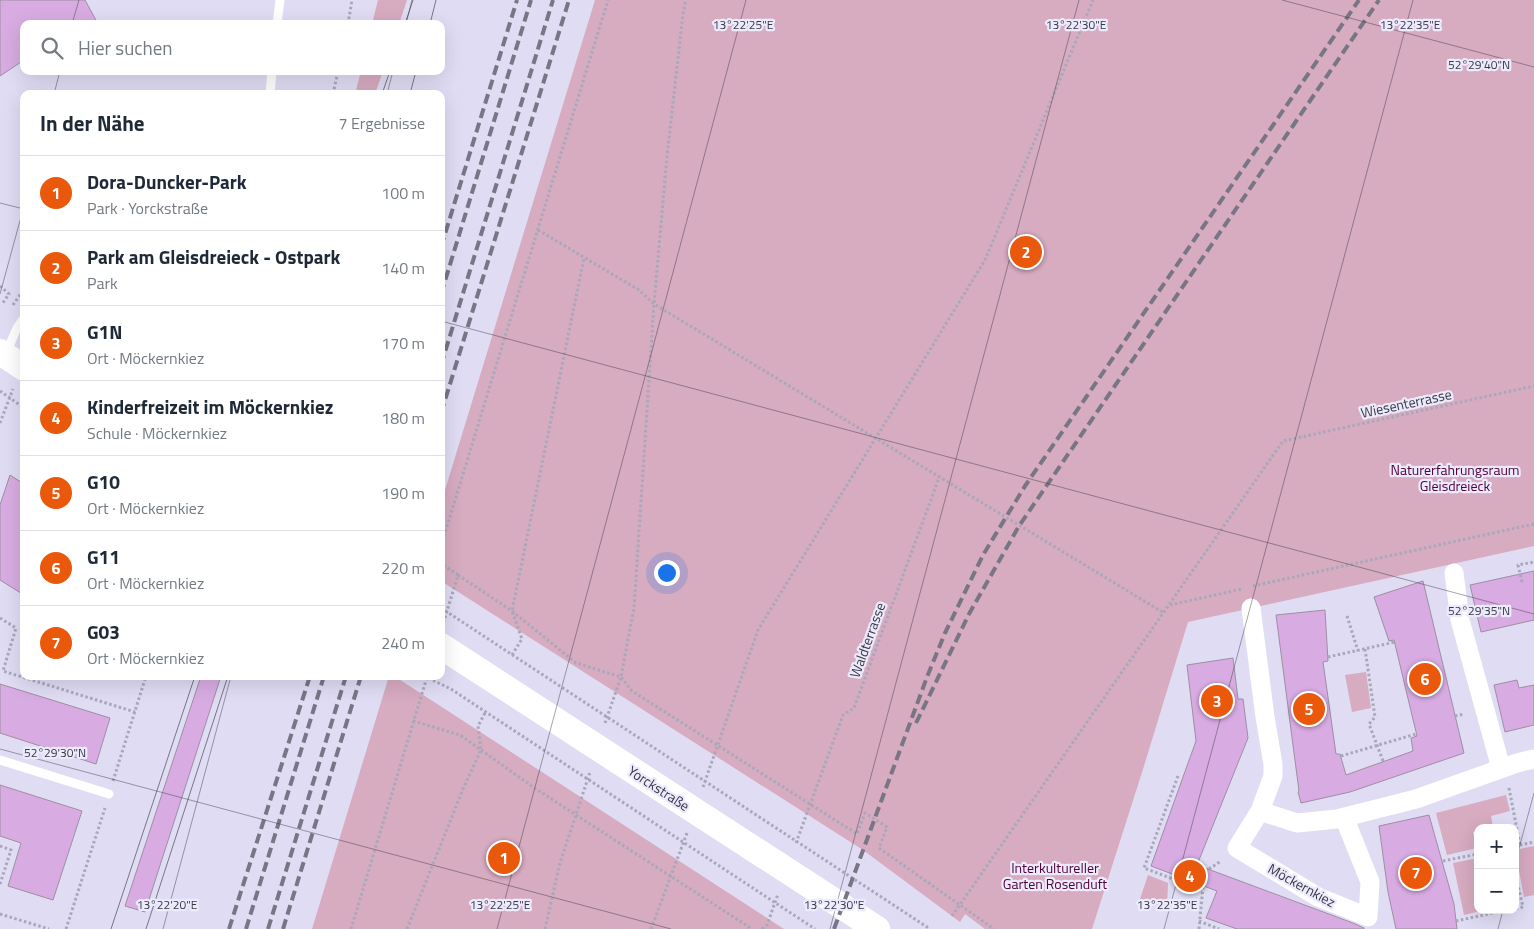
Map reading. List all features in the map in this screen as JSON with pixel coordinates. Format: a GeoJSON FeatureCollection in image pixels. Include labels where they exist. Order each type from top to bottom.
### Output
{"type":"FeatureCollection","features":[{"type":"Feature","properties":{"kind":"main road","name":"Yorckstraße"},"geometry":{"type":"LineString","coordinates":[[445,649],[877,929]]}},
{"type":"Feature","properties":{"kind":"street"},"geometry":{"type":"LineString","coordinates":[[1454,572],[1460,620],[1501,768]]}},
{"type":"Feature","properties":{"kind":"street","name":"Möckernkiez"},"geometry":{"type":"LineString","coordinates":[[1251,608],[1273,764],[1273,776],[1260,811],[1237,848],[1318,897],[1368,917],[1370,882],[1344,817]]}},
{"type":"Feature","properties":{"kind":"street"},"geometry":{"type":"LineString","coordinates":[[1260,811],[1297,823],[1344,817],[1416,798],[1517,762],[1534,759]]}},
{"type":"Feature","properties":{"kind":"lane"},"geometry":{"type":"LineString","coordinates":[[278,20],[280,0]]}},
{"type":"Feature","properties":{"kind":"lane"},"geometry":{"type":"LineString","coordinates":[[270,90],[272,75]]}},
{"type":"Feature","properties":{"kind":"lane"},"geometry":{"type":"LineString","coordinates":[[7,361],[16,328],[20,323]]}},
{"type":"Feature","properties":{"kind":"lane"},"geometry":{"type":"LineString","coordinates":[[0,760],[109,794]]}},
{"type":"Feature","properties":{"kind":"path"},"geometry":{"type":"LineString","coordinates":[[349,20],[352,0]]}},
{"type":"Feature","properties":{"kind":"path"},"geometry":{"type":"LineString","coordinates":[[445,533],[608,0]]}},
{"type":"Feature","properties":{"kind":"path"},"geometry":{"type":"LineString","coordinates":[[616,689],[621,677],[634,608],[654,304],[667,156],[686,0]]}},
{"type":"Feature","properties":{"kind":"path"},"geometry":{"type":"LineString","coordinates":[[716,752],[758,630],[985,260],[1093,0]]}},
{"type":"Feature","properties":{"kind":"path"},"geometry":{"type":"LineString","coordinates":[[334,90],[337,75]]}},
{"type":"Feature","properties":{"kind":"path"},"geometry":{"type":"LineString","coordinates":[[538,230],[639,290],[654,304],[1164,613]]}},
{"type":"Feature","properties":{"kind":"path"},"geometry":{"type":"LineString","coordinates":[[512,655],[522,639],[512,611],[584,258]]}},
{"type":"Feature","properties":{"kind":"path"},"geometry":{"type":"LineString","coordinates":[[0,286],[10,294],[2,304]]}},
{"type":"Feature","properties":{"kind":"path"},"geometry":{"type":"LineString","coordinates":[[16,301],[20,295]]}},
{"type":"Feature","properties":{"kind":"path","name":"Wiesenterrasse"},"geometry":{"type":"LineString","coordinates":[[1170,605],[1283,442],[1534,386]]}},
{"type":"Feature","properties":{"kind":"path"},"geometry":{"type":"LineString","coordinates":[[0,391],[20,405]]}},
{"type":"Feature","properties":{"kind":"path","name":"Waldterrasse"},"geometry":{"type":"LineString","coordinates":[[808,811],[843,715],[854,708],[939,478]]}},
{"type":"Feature","properties":{"kind":"path"},"geometry":{"type":"LineString","coordinates":[[952,916],[1170,605],[1534,524]]}},
{"type":"Feature","properties":{"kind":"path"},"geometry":{"type":"LineString","coordinates":[[1522,582],[1518,565],[1534,562]]}},
{"type":"Feature","properties":{"kind":"path"},"geometry":{"type":"LineString","coordinates":[[445,566],[512,611],[576,663],[621,677],[632,691],[857,834],[865,813],[887,827],[879,848],[994,929]]}},
{"type":"Feature","properties":{"kind":"path"},"geometry":{"type":"LineString","coordinates":[[445,617],[458,575]]}},
{"type":"Feature","properties":{"kind":"path"},"geometry":{"type":"LineString","coordinates":[[445,611],[930,929]]}},
{"type":"Feature","properties":{"kind":"path"},"geometry":{"type":"LineString","coordinates":[[1347,616],[1358,651]]}},
{"type":"Feature","properties":{"kind":"path"},"geometry":{"type":"LineString","coordinates":[[0,618],[16,628],[2,671],[20,677]]}},
{"type":"Feature","properties":{"kind":"path"},"geometry":{"type":"LineString","coordinates":[[1328,658],[1395,642]]}},
{"type":"Feature","properties":{"kind":"path"},"geometry":{"type":"LineString","coordinates":[[1365,649],[1375,717],[1370,724],[1383,761]]}},
{"type":"Feature","properties":{"kind":"path"},"geometry":{"type":"LineString","coordinates":[[31,680],[135,712]]}},
{"type":"Feature","properties":{"kind":"path"},"geometry":{"type":"LineString","coordinates":[[351,929],[425,680]]}},
{"type":"Feature","properties":{"kind":"path"},"geometry":{"type":"LineString","coordinates":[[433,680],[815,929]]}},
{"type":"Feature","properties":{"kind":"path"},"geometry":{"type":"LineString","coordinates":[[407,929],[463,788],[482,750],[478,726],[485,713]]}},
{"type":"Feature","properties":{"kind":"path"},"geometry":{"type":"LineString","coordinates":[[413,721],[460,735],[575,815],[752,929]]}},
{"type":"Feature","properties":{"kind":"path"},"geometry":{"type":"LineString","coordinates":[[1341,756],[1416,734]]}},
{"type":"Feature","properties":{"kind":"path"},"geometry":{"type":"LineString","coordinates":[[1178,776],[1144,868],[1203,888],[1199,929]]}},
{"type":"Feature","properties":{"kind":"path"},"geometry":{"type":"LineString","coordinates":[[545,929],[560,862],[579,805]]}},
{"type":"Feature","properties":{"kind":"path"},"geometry":{"type":"LineString","coordinates":[[1515,816],[1520,844],[1534,842]]}},
{"type":"Feature","properties":{"kind":"path"},"geometry":{"type":"LineString","coordinates":[[0,846],[10,850],[0,884]]}},
{"type":"Feature","properties":{"kind":"path"},"geometry":{"type":"LineString","coordinates":[[1443,861],[1474,855]]}},
{"type":"Feature","properties":{"kind":"path"},"geometry":{"type":"LineString","coordinates":[[651,929],[675,865]]}},
{"type":"Feature","properties":{"kind":"path"},"geometry":{"type":"LineString","coordinates":[[1519,890],[1523,907],[1519,908]]}},
{"type":"Feature","properties":{"kind":"path"},"geometry":{"type":"LineString","coordinates":[[0,914],[49,929]]}},
{"type":"Feature","properties":{"kind":"path"},"geometry":{"type":"LineString","coordinates":[[1456,921],[1488,914]]}},
{"type":"Feature","properties":{"kind":"path"},"geometry":{"type":"LineString","coordinates":[[1200,921],[1219,929]]}},
{"type":"Feature","properties":{"kind":"path"},"geometry":{"type":"LineString","coordinates":[[762,929],[766,925]]}},
{"type":"Feature","properties":{"kind":"green space"},"geometry":{"type":"Polygon","coordinates":[[[378,0],[407,0],[400,20],[373,20],[378,0]]]}},
{"type":"Feature","properties":{"kind":"green space"},"geometry":{"type":"Polygon","coordinates":[[[595,0],[1534,0],[1534,546],[1188,622],[1092,929],[985,929],[965,914],[960,922],[863,850],[445,584],[445,490],[595,0]]]}},
{"type":"Feature","properties":{"kind":"green space"},"geometry":{"type":"Polygon","coordinates":[[[360,75],[382,75],[376,90],[356,90],[360,75]]]}},
{"type":"Feature","properties":{"kind":"green space"},"geometry":{"type":"Polygon","coordinates":[[[1366,672],[1371,708],[1352,712],[1345,675],[1366,672]]]}},
{"type":"Feature","properties":{"kind":"green space"},"geometry":{"type":"Polygon","coordinates":[[[388,680],[400,680],[784,929],[312,929],[388,680]]]}},
{"type":"Feature","properties":{"kind":"green space"},"geometry":{"type":"Polygon","coordinates":[[[1506,795],[1510,811],[1491,816],[1492,824],[1474,824],[1474,849],[1447,855],[1436,813],[1506,795]]]}},
{"type":"Feature","properties":{"kind":"green space"},"geometry":{"type":"Polygon","coordinates":[[[1534,846],[1534,895],[1524,897],[1519,871],[1519,849],[1534,846]]]}},
{"type":"Feature","properties":{"kind":"green space"},"geometry":{"type":"Polygon","coordinates":[[[1474,859],[1474,913],[1464,915],[1453,863],[1474,859]]]}},
{"type":"Feature","properties":{"kind":"green space"},"geometry":{"type":"Polygon","coordinates":[[[1148,875],[1168,883],[1167,908],[1140,899],[1148,875]]]}},
{"type":"Feature","properties":{"kind":"building"},"geometry":{"type":"Polygon","coordinates":[[[0,0],[85,0],[96,20],[20,20],[20,63],[0,76],[0,0]]]}},
{"type":"Feature","properties":{"kind":"building"},"geometry":{"type":"Polygon","coordinates":[[[10,475],[20,481],[20,592],[0,580],[0,505],[10,475]]]}},
{"type":"Feature","properties":{"kind":"building"},"geometry":{"type":"Polygon","coordinates":[[[1534,571],[1534,620],[1481,632],[1470,585],[1534,571]]]}},
{"type":"Feature","properties":{"kind":"building"},"geometry":{"type":"Polygon","coordinates":[[[1423,581],[1464,753],[1350,792],[1301,803],[1298,792],[1276,615],[1325,610],[1328,661],[1323,662],[1336,754],[1340,754],[1346,775],[1413,751],[1411,738],[1417,736],[1394,640],[1389,641],[1374,597],[1423,581]]]}},
{"type":"Feature","properties":{"kind":"building"},"geometry":{"type":"Polygon","coordinates":[[[1233,658],[1238,699],[1243,699],[1248,738],[1197,865],[1353,923],[1364,929],[1237,929],[1206,918],[1217,891],[1151,866],[1196,741],[1187,665],[1233,658]]]}},
{"type":"Feature","properties":{"kind":"building"},"geometry":{"type":"Polygon","coordinates":[[[200,680],[220,680],[145,912],[125,906],[200,680]]]}},
{"type":"Feature","properties":{"kind":"building"},"geometry":{"type":"Polygon","coordinates":[[[1517,680],[1519,688],[1534,685],[1534,725],[1505,732],[1494,685],[1517,680]]]}},
{"type":"Feature","properties":{"kind":"building"},"geometry":{"type":"Polygon","coordinates":[[[0,684],[110,718],[96,764],[0,733],[0,684]]]}},
{"type":"Feature","properties":{"kind":"building"},"geometry":{"type":"Polygon","coordinates":[[[0,785],[82,811],[53,900],[8,886],[21,843],[0,836],[0,785]]]}},
{"type":"Feature","properties":{"kind":"building"},"geometry":{"type":"Polygon","coordinates":[[[1429,815],[1454,904],[1457,929],[1396,929],[1388,892],[1379,826],[1429,815]]]}},
{"type":"Feature","properties":{"kind":"tram line"},"geometry":{"type":"LineString","coordinates":[[406,20],[413,0]]}},
{"type":"Feature","properties":{"kind":"tram line"},"geometry":{"type":"LineString","coordinates":[[431,20],[436,0]]}},
{"type":"Feature","properties":{"kind":"tram line"},"geometry":{"type":"LineString","coordinates":[[383,90],[389,75]]}},
{"type":"Feature","properties":{"kind":"tram line"},"geometry":{"type":"LineString","coordinates":[[411,90],[415,75]]}},
{"type":"Feature","properties":{"kind":"tram line"},"geometry":{"type":"LineString","coordinates":[[111,929],[194,680]]}},
{"type":"Feature","properties":{"kind":"tram line"},"geometry":{"type":"LineString","coordinates":[[146,929],[227,680]]}},
{"type":"Feature","properties":{"kind":"railway"},"geometry":{"type":"LineString","coordinates":[[445,234],[517,0]]}},
{"type":"Feature","properties":{"kind":"railway"},"geometry":{"type":"LineString","coordinates":[[445,281],[531,0]]}},
{"type":"Feature","properties":{"kind":"railway"},"geometry":{"type":"LineString","coordinates":[[445,352],[553,0]]}},
{"type":"Feature","properties":{"kind":"railway"},"geometry":{"type":"LineString","coordinates":[[445,400],[569,0]]}},
{"type":"Feature","properties":{"kind":"railway"},"geometry":{"type":"LineString","coordinates":[[834,929],[927,677],[945,633],[983,555],[1025,486],[1359,0]]}},
{"type":"Feature","properties":{"kind":"railway"},"geometry":{"type":"LineString","coordinates":[[916,723],[969,614],[1019,526],[1379,0]]}},
{"type":"Feature","properties":{"kind":"railway"},"geometry":{"type":"LineString","coordinates":[[229,929],[309,680]]}},
{"type":"Feature","properties":{"kind":"railway"},"geometry":{"type":"LineString","coordinates":[[246,929],[323,680]]}},
{"type":"Feature","properties":{"kind":"railway"},"geometry":{"type":"LineString","coordinates":[[268,929],[345,680]]}},
{"type":"Feature","properties":{"kind":"railway"},"geometry":{"type":"LineString","coordinates":[[283,929],[360,680]]}},
{"type":"Feature","properties":{"kind":"place","name":"Park am Gleisdreieck - Ostpark"},"geometry":{"type":"Point","coordinates":[1026,252]}},
{"type":"Feature","properties":{"kind":"place","name":"G11"},"geometry":{"type":"Point","coordinates":[1425,679]}},
{"type":"Feature","properties":{"kind":"place","name":"G1N"},"geometry":{"type":"Point","coordinates":[1217,701]}},
{"type":"Feature","properties":{"kind":"place","name":"G10"},"geometry":{"type":"Point","coordinates":[1309,709]}},
{"type":"Feature","properties":{"kind":"place","name":"Dora-Duncker-Park"},"geometry":{"type":"Point","coordinates":[504,858]}},
{"type":"Feature","properties":{"kind":"place","name":"G03"},"geometry":{"type":"Point","coordinates":[1416,873]}},
{"type":"Feature","properties":{"kind":"place","name":"Kinderfreizeit im Möckernkiez"},"geometry":{"type":"Point","coordinates":[1190,876]}},
{"type":"Feature","properties":{"kind":"park label","name":"Naturerfahrungsraum Gleisdreieck"},"geometry":{"type":"Point","coordinates":[1455,478]}},
{"type":"Feature","properties":{"kind":"park label","name":"Interkultureller Garten Rosenduft"},"geometry":{"type":"Point","coordinates":[1055,876]}}]}
